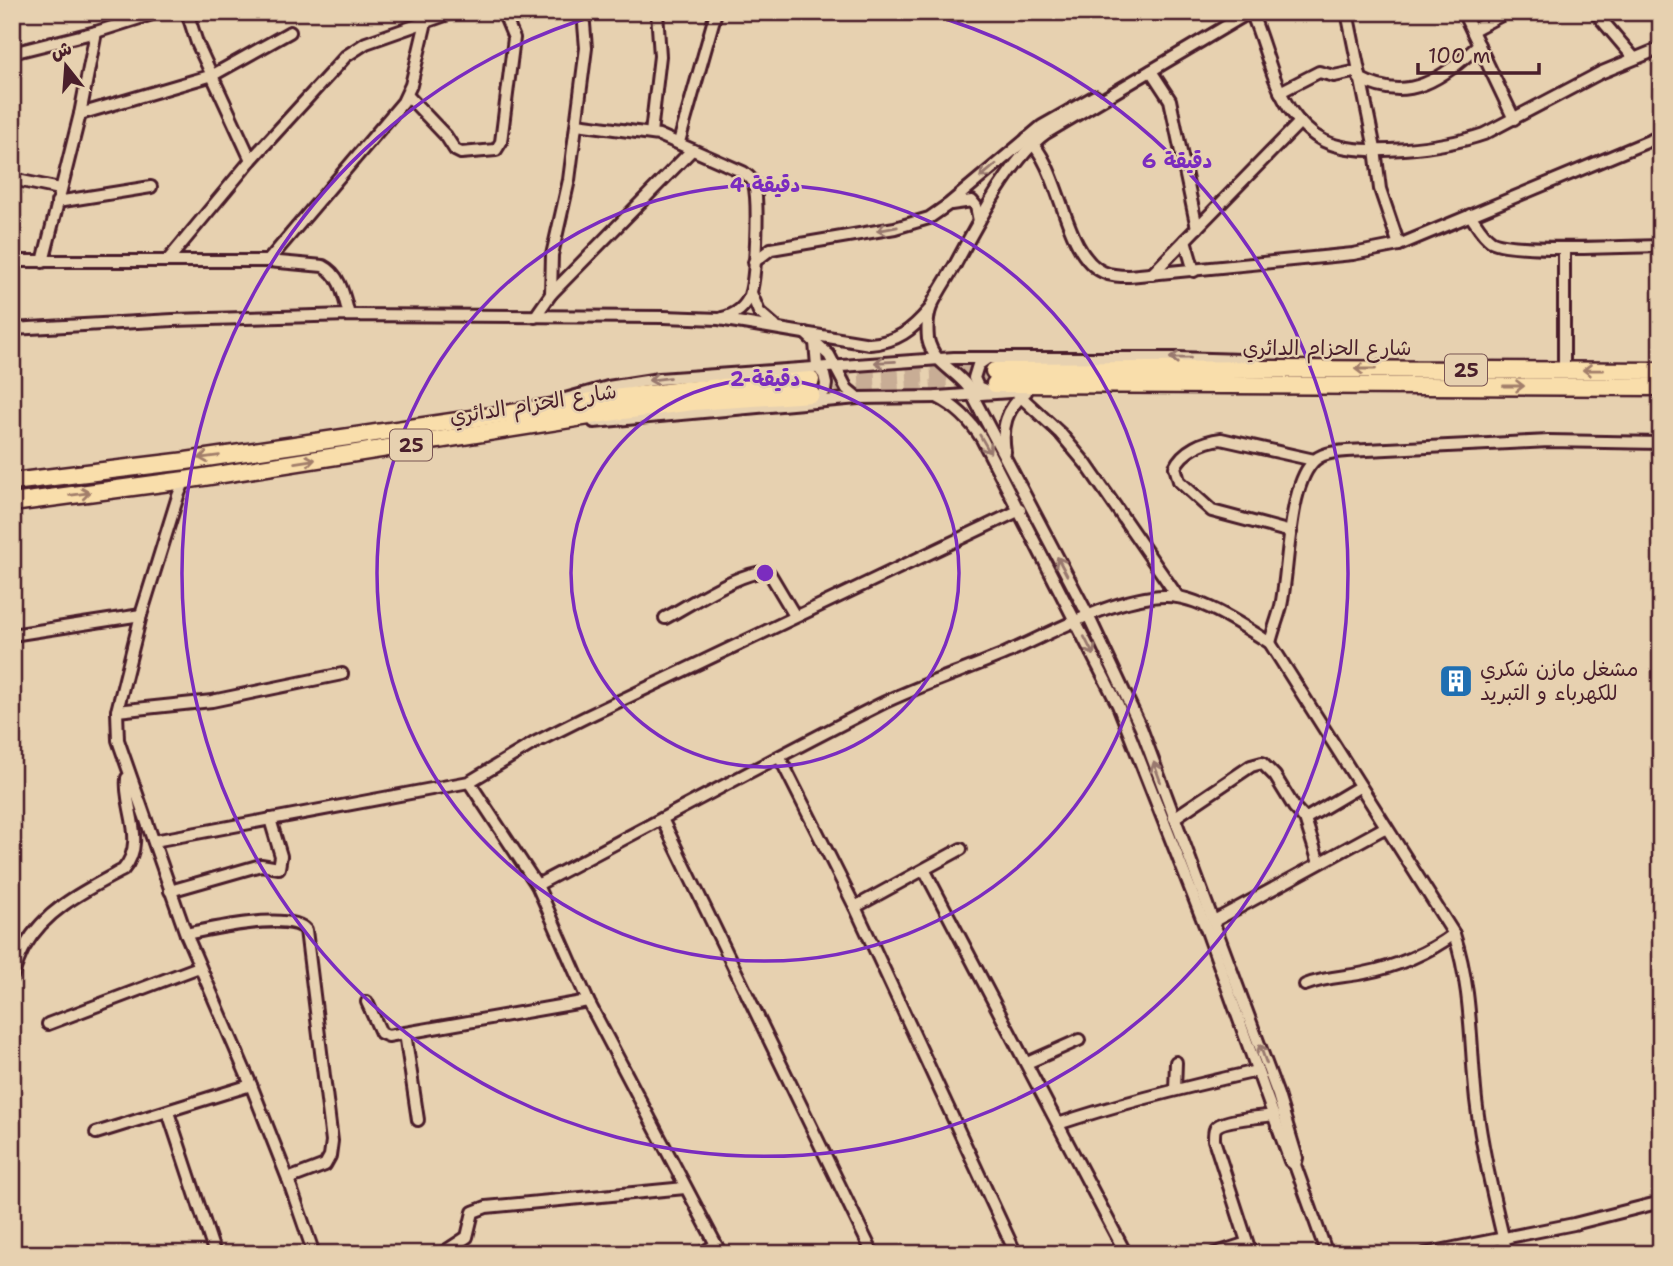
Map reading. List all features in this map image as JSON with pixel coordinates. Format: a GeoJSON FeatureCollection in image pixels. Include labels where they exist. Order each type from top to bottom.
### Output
{"type":"FeatureCollection","features":[{"type":"Feature","properties":{"kind":"highway","name":"شارع الحزام الدائري"},"geometry":{"type":"LineString","coordinates":[[992,376],[1273,376],[1564,370],[1661,371]]}},
{"type":"Feature","properties":{"kind":"highway","name":"شارع الحزام الدائري"},"geometry":{"type":"LineString","coordinates":[[1273,376],[1661,387]]}},
{"type":"Feature","properties":{"kind":"highway","name":"شارع الحزام الدائري"},"geometry":{"type":"LineString","coordinates":[[12,482],[684,390],[813,385]]}},
{"type":"Feature","properties":{"kind":"highway","name":"شارع الحزام الدائري"},"geometry":{"type":"LineString","coordinates":[[12,503],[185,480],[615,412],[813,385]]}},
{"type":"Feature","properties":{"kind":"street"},"geometry":{"type":"LineString","coordinates":[[12,53],[96,32],[159,12]]}},
{"type":"Feature","properties":{"kind":"street"},"geometry":{"type":"LineString","coordinates":[[187,12],[193,34],[251,160]]}},
{"type":"Feature","properties":{"kind":"street"},"geometry":{"type":"LineString","coordinates":[[169,260],[251,160],[354,49],[454,12]]}},
{"type":"Feature","properties":{"kind":"street"},"geometry":{"type":"LineString","coordinates":[[407,95],[446,136],[455,150],[461,153],[496,150],[501,142],[513,42],[513,33],[503,12]]}},
{"type":"Feature","properties":{"kind":"street"},"geometry":{"type":"LineString","coordinates":[[551,294],[552,255],[569,180],[586,48],[583,12]]}},
{"type":"Feature","properties":{"kind":"street"},"geometry":{"type":"LineString","coordinates":[[651,133],[660,56],[657,12]]}},
{"type":"Feature","properties":{"kind":"street"},"geometry":{"type":"LineString","coordinates":[[679,142],[716,12]]}},
{"type":"Feature","properties":{"kind":"street"},"geometry":{"type":"LineString","coordinates":[[754,262],[771,250],[915,224],[949,204],[1030,141],[1052,120],[1149,67],[1240,12]]}},
{"type":"Feature","properties":{"kind":"street"},"geometry":{"type":"LineString","coordinates":[[12,329],[173,320],[349,315],[719,319],[870,344],[884,343],[904,335],[931,307],[979,221],[1030,141],[1251,12],[1280,92],[1300,122],[1326,142],[1348,148],[1410,148],[1466,141],[1514,119],[1600,73],[1661,48]]}},
{"type":"Feature","properties":{"kind":"street"},"geometry":{"type":"LineString","coordinates":[[1347,12],[1375,149],[1380,189],[1399,245]]}},
{"type":"Feature","properties":{"kind":"street"},"geometry":{"type":"LineString","coordinates":[[1463,12],[1514,119]]}},
{"type":"Feature","properties":{"kind":"street"},"geometry":{"type":"LineString","coordinates":[[1473,30],[1507,12]]}},
{"type":"Feature","properties":{"kind":"street"},"geometry":{"type":"LineString","coordinates":[[1595,12],[1634,58]]}},
{"type":"Feature","properties":{"kind":"street"},"geometry":{"type":"LineString","coordinates":[[268,261],[407,95],[426,22]]}},
{"type":"Feature","properties":{"kind":"street"},"geometry":{"type":"LineString","coordinates":[[43,262],[80,114],[96,32]]}},
{"type":"Feature","properties":{"kind":"street"},"geometry":{"type":"LineString","coordinates":[[80,114],[213,75],[290,32]]}},
{"type":"Feature","properties":{"kind":"street"},"geometry":{"type":"LineString","coordinates":[[1280,92],[1323,71],[1334,76],[1359,74],[1382,89],[1409,88],[1445,73],[1479,45]]}},
{"type":"Feature","properties":{"kind":"street"},"geometry":{"type":"LineString","coordinates":[[1151,71],[1170,100],[1197,228]]}},
{"type":"Feature","properties":{"kind":"street"},"geometry":{"type":"LineString","coordinates":[[1152,274],[1300,122]]}},
{"type":"Feature","properties":{"kind":"street"},"geometry":{"type":"LineString","coordinates":[[577,124],[651,133],[679,142],[748,176],[755,192],[751,293],[765,320],[779,329]]}},
{"type":"Feature","properties":{"kind":"street"},"geometry":{"type":"LineString","coordinates":[[1030,141],[1045,161],[1078,246],[1091,265],[1113,275],[1194,271],[1353,254],[1399,245],[1661,136]]}},
{"type":"Feature","properties":{"kind":"street"},"geometry":{"type":"LineString","coordinates":[[535,317],[551,294],[692,150]]}},
{"type":"Feature","properties":{"kind":"street"},"geometry":{"type":"LineString","coordinates":[[12,178],[60,189]]}},
{"type":"Feature","properties":{"kind":"street"},"geometry":{"type":"LineString","coordinates":[[57,202],[151,187]]}},
{"type":"Feature","properties":{"kind":"street"},"geometry":{"type":"LineString","coordinates":[[949,204],[972,201],[979,221]]}},
{"type":"Feature","properties":{"kind":"street"},"geometry":{"type":"LineString","coordinates":[[1470,215],[1493,242],[1504,245],[1564,248],[1661,246]]}},
{"type":"Feature","properties":{"kind":"street"},"geometry":{"type":"LineString","coordinates":[[755,227],[771,250]]}},
{"type":"Feature","properties":{"kind":"street"},"geometry":{"type":"LineString","coordinates":[[1185,240],[1194,271]]}},
{"type":"Feature","properties":{"kind":"street"},"geometry":{"type":"LineString","coordinates":[[1564,248],[1564,370]]}},
{"type":"Feature","properties":{"kind":"street"},"geometry":{"type":"LineString","coordinates":[[12,261],[268,261],[323,266],[331,270],[340,283],[349,315]]}},
{"type":"Feature","properties":{"kind":"street"},"geometry":{"type":"LineString","coordinates":[[719,319],[735,314],[751,293]]}},
{"type":"Feature","properties":{"kind":"street"},"geometry":{"type":"LineString","coordinates":[[931,307],[927,324],[936,359],[959,376],[971,394],[1006,462],[1020,510],[1107,680],[1130,733],[1327,1254]]}},
{"type":"Feature","properties":{"kind":"street"},"geometry":{"type":"LineString","coordinates":[[805,333],[824,349],[847,390],[858,398]]}},
{"type":"Feature","properties":{"kind":"street"},"geometry":{"type":"LineString","coordinates":[[929,340],[954,358],[1023,394],[1086,464],[1178,597]]}},
{"type":"Feature","properties":{"kind":"street"},"geometry":{"type":"LineString","coordinates":[[813,385],[814,342]]}},
{"type":"Feature","properties":{"kind":"street"},"geometry":{"type":"LineString","coordinates":[[813,385],[835,365],[954,358]]}},
{"type":"Feature","properties":{"kind":"street"},"geometry":{"type":"LineString","coordinates":[[813,385],[858,398],[937,397],[971,394],[992,376],[1234,360],[1273,376]]}},
{"type":"Feature","properties":{"kind":"street"},"geometry":{"type":"LineString","coordinates":[[1023,394],[1225,392],[1250,390],[1273,376]]}},
{"type":"Feature","properties":{"kind":"street"},"geometry":{"type":"LineString","coordinates":[[1006,462],[1003,428],[1009,412],[1023,394]]}},
{"type":"Feature","properties":{"kind":"street"},"geometry":{"type":"LineString","coordinates":[[937,397],[950,404],[974,426],[1016,491],[1088,615],[1141,728],[1278,1095],[1297,1158],[1295,1165]]}},
{"type":"Feature","properties":{"kind":"street"},"geometry":{"type":"LineString","coordinates":[[1292,532],[1212,512],[1179,481],[1175,467],[1180,458],[1193,449],[1216,439],[1314,460]]}},
{"type":"Feature","properties":{"kind":"street"},"geometry":{"type":"LineString","coordinates":[[1270,643],[1281,605],[1302,478],[1314,460],[1332,452],[1501,443],[1661,443]]}},
{"type":"Feature","properties":{"kind":"street"},"geometry":{"type":"LineString","coordinates":[[185,480],[141,615],[117,712],[118,740],[186,934],[251,1085],[314,1254]]}},
{"type":"Feature","properties":{"kind":"street"},"geometry":{"type":"LineString","coordinates":[[155,841],[469,782],[544,738],[1020,510]]}},
{"type":"Feature","properties":{"kind":"street"},"geometry":{"type":"LineString","coordinates":[[665,618],[738,579],[761,571],[771,574],[796,616]]}},
{"type":"Feature","properties":{"kind":"street"},"geometry":{"type":"LineString","coordinates":[[537,885],[881,704],[1011,651],[1088,615],[1148,598],[1165,596],[1191,600],[1241,623],[1270,643],[1359,787],[1446,917],[1461,954],[1472,1026],[1480,1136],[1507,1254]]}},
{"type":"Feature","properties":{"kind":"street"},"geometry":{"type":"LineString","coordinates":[[12,635],[141,615]]}},
{"type":"Feature","properties":{"kind":"street"},"geometry":{"type":"LineString","coordinates":[[117,712],[212,701],[342,674]]}},
{"type":"Feature","properties":{"kind":"street"},"geometry":{"type":"LineString","coordinates":[[780,758],[855,907],[1016,1254]]}},
{"type":"Feature","properties":{"kind":"street"},"geometry":{"type":"LineString","coordinates":[[1174,818],[1251,766],[1262,763],[1275,776],[1294,807],[1305,819],[1319,863]]}},
{"type":"Feature","properties":{"kind":"street"},"geometry":{"type":"LineString","coordinates":[[12,977],[24,948],[41,922],[66,903],[127,866],[134,832],[126,785],[128,772]]}},
{"type":"Feature","properties":{"kind":"street"},"geometry":{"type":"LineString","coordinates":[[469,782],[537,885],[588,1001],[719,1249],[699,1254]]}},
{"type":"Feature","properties":{"kind":"street"},"geometry":{"type":"LineString","coordinates":[[1305,819],[1359,787]]}},
{"type":"Feature","properties":{"kind":"street"},"geometry":{"type":"LineString","coordinates":[[170,891],[261,865],[276,870],[279,868],[281,856],[270,819]]}},
{"type":"Feature","properties":{"kind":"street"},"geometry":{"type":"LineString","coordinates":[[662,819],[873,1254]]}},
{"type":"Feature","properties":{"kind":"street"},"geometry":{"type":"LineString","coordinates":[[1214,921],[1386,827]]}},
{"type":"Feature","properties":{"kind":"street"},"geometry":{"type":"LineString","coordinates":[[855,907],[961,849]]}},
{"type":"Feature","properties":{"kind":"street"},"geometry":{"type":"LineString","coordinates":[[925,871],[1126,1254]]}},
{"type":"Feature","properties":{"kind":"street"},"geometry":{"type":"LineString","coordinates":[[186,934],[270,922],[298,923],[306,930],[332,1141],[330,1156],[325,1165],[288,1179]]}},
{"type":"Feature","properties":{"kind":"street"},"geometry":{"type":"LineString","coordinates":[[1305,985],[1399,963],[1454,934]]}},
{"type":"Feature","properties":{"kind":"street"},"geometry":{"type":"LineString","coordinates":[[48,1024],[199,967]]}},
{"type":"Feature","properties":{"kind":"street"},"geometry":{"type":"LineString","coordinates":[[367,1002],[380,1033],[388,1036],[588,1001]]}},
{"type":"Feature","properties":{"kind":"street"},"geometry":{"type":"LineString","coordinates":[[405,1033],[418,1120]]}},
{"type":"Feature","properties":{"kind":"street"},"geometry":{"type":"LineString","coordinates":[[1027,1063],[1079,1040]]}},
{"type":"Feature","properties":{"kind":"street"},"geometry":{"type":"LineString","coordinates":[[1175,1062],[1175,1090]]}},
{"type":"Feature","properties":{"kind":"street"},"geometry":{"type":"LineString","coordinates":[[1058,1124],[1096,1111],[1257,1071]]}},
{"type":"Feature","properties":{"kind":"street"},"geometry":{"type":"LineString","coordinates":[[96,1133],[251,1085]]}},
{"type":"Feature","properties":{"kind":"street"},"geometry":{"type":"LineString","coordinates":[[169,1112],[215,1254]]}},
{"type":"Feature","properties":{"kind":"street"},"geometry":{"type":"LineString","coordinates":[[1213,1254],[1249,1248],[1214,1140],[1215,1129],[1228,1122],[1274,1115]]}},
{"type":"Feature","properties":{"kind":"street"},"geometry":{"type":"LineString","coordinates":[[441,1254],[467,1237],[473,1212],[486,1207],[685,1188]]}},
{"type":"Feature","properties":{"kind":"street"},"geometry":{"type":"LineString","coordinates":[[1431,1253],[1574,1224],[1661,1202]]}},
{"type":"Feature","properties":{"kind":"tunnel"},"geometry":{"type":"LineString","coordinates":[[811,380],[994,371]]}},
{"type":"Feature","properties":{"kind":"tunnel"},"geometry":{"type":"LineString","coordinates":[[811,394],[995,384]]}},
{"type":"Feature","properties":{"kind":"place","name":"مشغل مازن شكري للكهرباء و التبريد"},"geometry":{"type":"Point","coordinates":[1456,681]}}]}
